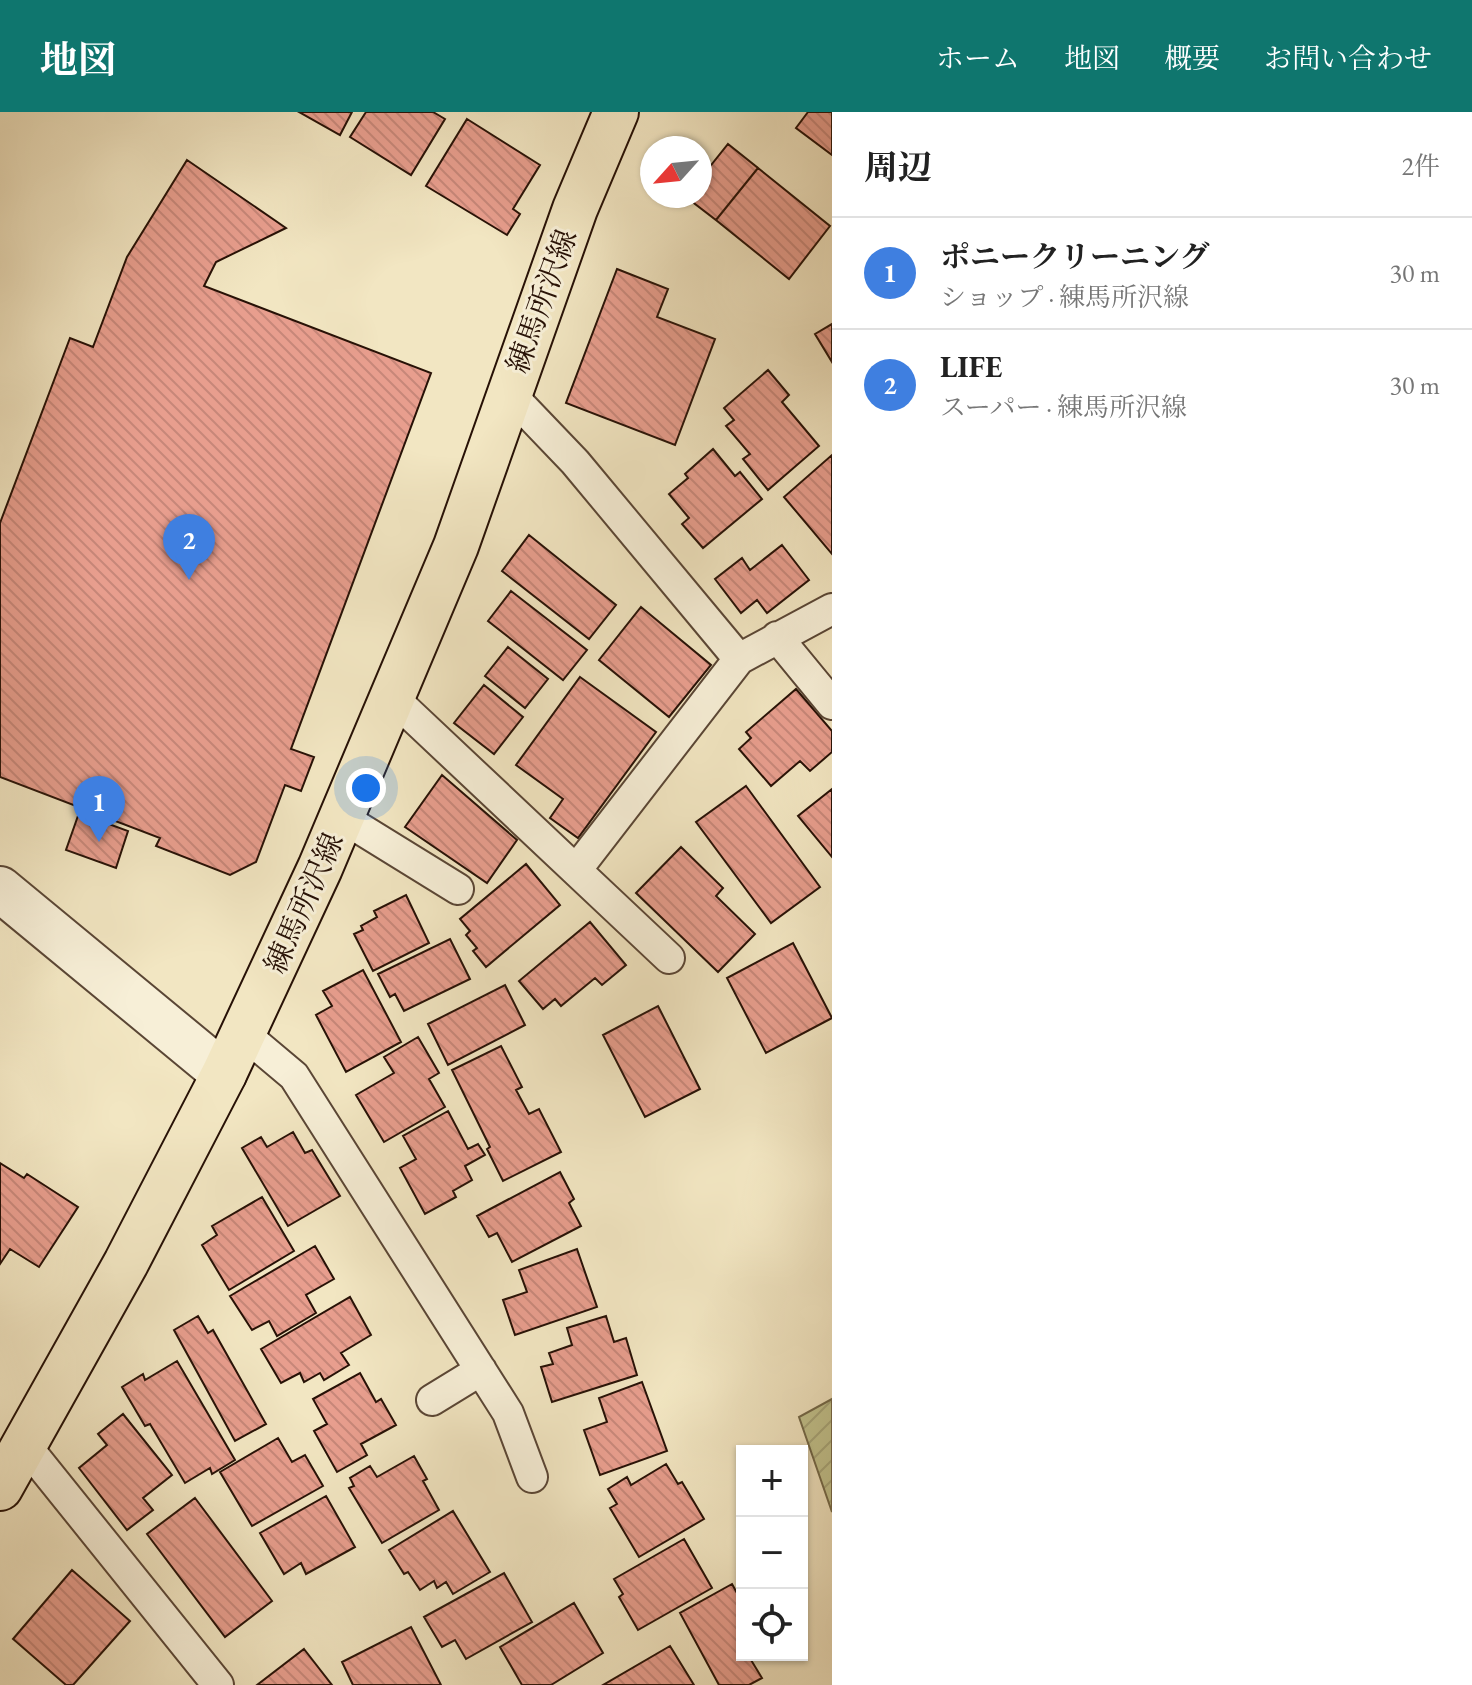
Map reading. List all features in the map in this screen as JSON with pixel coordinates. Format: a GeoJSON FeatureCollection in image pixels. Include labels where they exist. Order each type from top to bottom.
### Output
{"type":"FeatureCollection","features":[{"type":"Feature","properties":{"kind":"main road","name":"練馬所沢線"},"geometry":{"type":"LineString","coordinates":[[0,1488],[126,1263],[224,1074],[343,818],[456,546],[575,209],[616,112]]}},
{"type":"Feature","properties":{"kind":"street"},"geometry":{"type":"LineString","coordinates":[[0,889],[224,1074]]}},
{"type":"Feature","properties":{"kind":"lane"},"geometry":{"type":"LineString","coordinates":[[509,393],[575,462],[739,659]]}},
{"type":"Feature","properties":{"kind":"lane"},"geometry":{"type":"LineString","coordinates":[[576,870],[739,659],[832,609]]}},
{"type":"Feature","properties":{"kind":"lane"},"geometry":{"type":"LineString","coordinates":[[777,637],[832,704]]}},
{"type":"Feature","properties":{"kind":"lane"},"geometry":{"type":"LineString","coordinates":[[393,698],[669,958]]}},
{"type":"Feature","properties":{"kind":"lane"},"geometry":{"type":"LineString","coordinates":[[343,818],[458,889]]}},
{"type":"Feature","properties":{"kind":"lane"},"geometry":{"type":"LineString","coordinates":[[244,1034],[294,1076],[508,1413],[532,1477]]}},
{"type":"Feature","properties":{"kind":"lane"},"geometry":{"type":"LineString","coordinates":[[432,1400],[481,1370]]}},
{"type":"Feature","properties":{"kind":"lane"},"geometry":{"type":"LineString","coordinates":[[25,1445],[218,1685]]}},
{"type":"Feature","properties":{"kind":"green space"},"geometry":{"type":"Polygon","coordinates":[[[832,1399],[832,1512],[799,1417],[832,1399]]]}},
{"type":"Feature","properties":{"kind":"building"},"geometry":{"type":"Polygon","coordinates":[[[299,112],[352,112],[340,135],[299,112]]]}},
{"type":"Feature","properties":{"kind":"building"},"geometry":{"type":"Polygon","coordinates":[[[366,112],[433,112],[445,119],[411,175],[350,137],[366,112]]]}},
{"type":"Feature","properties":{"kind":"building"},"geometry":{"type":"Polygon","coordinates":[[[808,112],[832,112],[832,155],[796,128],[808,112]]]}},
{"type":"Feature","properties":{"kind":"building"},"geometry":{"type":"Polygon","coordinates":[[[467,119],[540,165],[513,209],[520,214],[507,235],[426,186],[467,119]]]}},
{"type":"Feature","properties":{"kind":"building"},"geometry":{"type":"Polygon","coordinates":[[[728,144],[758,168],[716,220],[700,208],[712,208],[712,164],[728,144]]]}},
{"type":"Feature","properties":{"kind":"building"},"geometry":{"type":"Polygon","coordinates":[[[187,160],[286,228],[216,262],[204,286],[431,373],[291,749],[314,757],[301,791],[285,785],[256,862],[230,875],[156,846],[160,838],[0,777],[0,523],[70,338],[93,347],[127,257],[187,160]]]}},
{"type":"Feature","properties":{"kind":"building"},"geometry":{"type":"Polygon","coordinates":[[[758,168],[830,226],[789,279],[716,220],[758,168]]]}},
{"type":"Feature","properties":{"kind":"building"},"geometry":{"type":"Polygon","coordinates":[[[617,269],[668,289],[657,317],[715,339],[675,445],[566,403],[617,269]]]}},
{"type":"Feature","properties":{"kind":"building"},"geometry":{"type":"Polygon","coordinates":[[[832,324],[832,362],[815,334],[832,324]]]}},
{"type":"Feature","properties":{"kind":"building"},"geometry":{"type":"Polygon","coordinates":[[[768,370],[789,395],[782,402],[819,446],[768,490],[743,459],[750,454],[726,426],[734,420],[724,408],[768,370]]]}},
{"type":"Feature","properties":{"kind":"building"},"geometry":{"type":"Polygon","coordinates":[[[713,449],[735,476],[740,472],[762,499],[703,548],[682,524],[689,518],[669,494],[688,478],[685,474],[713,449]]]}},
{"type":"Feature","properties":{"kind":"building"},"geometry":{"type":"Polygon","coordinates":[[[832,455],[832,554],[784,497],[832,455]]]}},
{"type":"Feature","properties":{"kind":"building"},"geometry":{"type":"Polygon","coordinates":[[[529,535],[616,605],[589,639],[502,571],[529,535]]]}},
{"type":"Feature","properties":{"kind":"building"},"geometry":{"type":"Polygon","coordinates":[[[782,545],[809,580],[767,613],[757,600],[741,613],[715,579],[742,558],[750,570],[782,545]]]}},
{"type":"Feature","properties":{"kind":"building"},"geometry":{"type":"Polygon","coordinates":[[[511,591],[587,650],[563,680],[488,621],[511,591]]]}},
{"type":"Feature","properties":{"kind":"building"},"geometry":{"type":"Polygon","coordinates":[[[641,607],[711,665],[669,717],[599,660],[641,607]]]}},
{"type":"Feature","properties":{"kind":"building"},"geometry":{"type":"Polygon","coordinates":[[[508,647],[548,679],[525,708],[485,676],[508,647]]]}},
{"type":"Feature","properties":{"kind":"building"},"geometry":{"type":"Polygon","coordinates":[[[580,677],[656,732],[578,838],[550,818],[563,799],[516,765],[580,677]]]}},
{"type":"Feature","properties":{"kind":"building"},"geometry":{"type":"Polygon","coordinates":[[[484,685],[523,717],[494,754],[454,723],[484,685]]]}},
{"type":"Feature","properties":{"kind":"building"},"geometry":{"type":"Polygon","coordinates":[[[796,689],[832,731],[832,752],[810,771],[800,761],[771,786],[739,749],[751,738],[746,732],[796,689]]]}},
{"type":"Feature","properties":{"kind":"building"},"geometry":{"type":"Polygon","coordinates":[[[442,775],[517,840],[487,883],[405,827],[442,775]]]}},
{"type":"Feature","properties":{"kind":"building"},"geometry":{"type":"Polygon","coordinates":[[[746,786],[820,887],[771,923],[696,822],[746,786]]]}},
{"type":"Feature","properties":{"kind":"building"},"geometry":{"type":"Polygon","coordinates":[[[832,789],[832,857],[798,816],[832,789]]]}},
{"type":"Feature","properties":{"kind":"building"},"geometry":{"type":"Polygon","coordinates":[[[79,813],[128,831],[116,868],[66,850],[79,813]]]}},
{"type":"Feature","properties":{"kind":"building"},"geometry":{"type":"Polygon","coordinates":[[[681,847],[723,888],[716,896],[755,934],[718,972],[636,893],[681,847]]]}},
{"type":"Feature","properties":{"kind":"building"},"geometry":{"type":"Polygon","coordinates":[[[526,864],[560,905],[486,967],[473,951],[477,948],[466,935],[470,931],[460,919],[526,864]]]}},
{"type":"Feature","properties":{"kind":"building"},"geometry":{"type":"Polygon","coordinates":[[[406,895],[429,943],[373,971],[354,934],[377,917],[374,911],[406,895]]]}},
{"type":"Feature","properties":{"kind":"building"},"geometry":{"type":"Polygon","coordinates":[[[590,922],[626,965],[602,985],[595,978],[561,1006],[555,999],[543,1009],[519,981],[590,922]]]}},
{"type":"Feature","properties":{"kind":"building"},"geometry":{"type":"Polygon","coordinates":[[[450,939],[470,979],[404,1011],[395,994],[390,997],[378,974],[450,939]]]}},
{"type":"Feature","properties":{"kind":"building"},"geometry":{"type":"Polygon","coordinates":[[[793,943],[832,1018],[766,1053],[727,978],[793,943]]]}},
{"type":"Feature","properties":{"kind":"building"},"geometry":{"type":"Polygon","coordinates":[[[363,970],[401,1042],[346,1072],[316,1015],[332,1006],[323,991],[363,970]]]}},
{"type":"Feature","properties":{"kind":"building"},"geometry":{"type":"Polygon","coordinates":[[[505,985],[525,1025],[448,1065],[428,1024],[505,985]]]}},
{"type":"Feature","properties":{"kind":"building"},"geometry":{"type":"Polygon","coordinates":[[[658,1006],[700,1089],[645,1117],[603,1035],[658,1006]]]}},
{"type":"Feature","properties":{"kind":"building"},"geometry":{"type":"Polygon","coordinates":[[[418,1037],[439,1073],[429,1079],[445,1107],[384,1142],[356,1095],[394,1073],[384,1057],[418,1037]]]}},
{"type":"Feature","properties":{"kind":"building"},"geometry":{"type":"Polygon","coordinates":[[[501,1046],[522,1087],[516,1090],[529,1114],[539,1109],[561,1152],[503,1181],[452,1070],[501,1046]]]}},
{"type":"Feature","properties":{"kind":"building"},"geometry":{"type":"Polygon","coordinates":[[[448,1111],[468,1149],[478,1144],[485,1155],[465,1166],[472,1180],[453,1191],[456,1197],[425,1214],[400,1168],[416,1159],[403,1136],[448,1111]]]}},
{"type":"Feature","properties":{"kind":"building"},"geometry":{"type":"Polygon","coordinates":[[[293,1132],[305,1153],[312,1150],[340,1196],[288,1226],[242,1148],[261,1137],[267,1147],[293,1132]]]}},
{"type":"Feature","properties":{"kind":"building"},"geometry":{"type":"Polygon","coordinates":[[[0,1163],[24,1178],[27,1174],[78,1207],[39,1267],[10,1249],[0,1264],[0,1163]]]}},
{"type":"Feature","properties":{"kind":"building"},"geometry":{"type":"Polygon","coordinates":[[[560,1172],[574,1199],[569,1203],[581,1226],[512,1262],[497,1233],[489,1237],[477,1216],[560,1172]]]}},
{"type":"Feature","properties":{"kind":"building"},"geometry":{"type":"Polygon","coordinates":[[[262,1197],[294,1251],[229,1290],[202,1245],[217,1235],[212,1226],[262,1197]]]}},
{"type":"Feature","properties":{"kind":"building"},"geometry":{"type":"Polygon","coordinates":[[[315,1246],[334,1279],[306,1295],[316,1313],[277,1336],[269,1321],[252,1330],[230,1296],[315,1246]]]}},
{"type":"Feature","properties":{"kind":"building"},"geometry":{"type":"Polygon","coordinates":[[[577,1249],[597,1307],[515,1335],[503,1300],[527,1292],[519,1270],[577,1249]]]}},
{"type":"Feature","properties":{"kind":"building"},"geometry":{"type":"Polygon","coordinates":[[[350,1297],[371,1335],[341,1353],[349,1365],[324,1380],[320,1373],[304,1382],[300,1373],[281,1383],[261,1349],[350,1297]]]}},
{"type":"Feature","properties":{"kind":"building"},"geometry":{"type":"Polygon","coordinates":[[[198,1316],[208,1333],[213,1330],[266,1424],[235,1441],[174,1330],[198,1316]]]}},
{"type":"Feature","properties":{"kind":"building"},"geometry":{"type":"Polygon","coordinates":[[[606,1316],[614,1342],[626,1338],[637,1375],[552,1402],[541,1367],[553,1364],[549,1353],[572,1345],[567,1328],[606,1316]]]}},
{"type":"Feature","properties":{"kind":"building"},"geometry":{"type":"Polygon","coordinates":[[[177,1361],[235,1460],[212,1474],[210,1468],[185,1483],[150,1424],[145,1426],[122,1387],[143,1374],[145,1380],[177,1361]]]}},
{"type":"Feature","properties":{"kind":"building"},"geometry":{"type":"Polygon","coordinates":[[[360,1373],[376,1402],[381,1399],[396,1425],[361,1444],[367,1455],[337,1472],[314,1431],[327,1424],[313,1399],[360,1373]]]}},
{"type":"Feature","properties":{"kind":"building"},"geometry":{"type":"Polygon","coordinates":[[[642,1382],[667,1451],[600,1475],[584,1430],[607,1422],[599,1398],[642,1382]]]}},
{"type":"Feature","properties":{"kind":"building"},"geometry":{"type":"Polygon","coordinates":[[[123,1414],[172,1475],[143,1498],[153,1510],[127,1530],[79,1468],[107,1445],[98,1434],[123,1414]]]}},
{"type":"Feature","properties":{"kind":"building"},"geometry":{"type":"Polygon","coordinates":[[[278,1438],[292,1462],[305,1455],[323,1486],[252,1526],[220,1472],[278,1438]]]}},
{"type":"Feature","properties":{"kind":"building"},"geometry":{"type":"Polygon","coordinates":[[[414,1456],[439,1510],[382,1543],[349,1488],[354,1486],[350,1478],[370,1466],[377,1477],[414,1456]]]}},
{"type":"Feature","properties":{"kind":"building"},"geometry":{"type":"Polygon","coordinates":[[[666,1464],[678,1484],[682,1482],[704,1519],[639,1557],[610,1508],[617,1504],[608,1489],[627,1477],[631,1485],[666,1464]]]}},
{"type":"Feature","properties":{"kind":"building"},"geometry":{"type":"Polygon","coordinates":[[[326,1496],[355,1547],[306,1574],[301,1563],[284,1574],[260,1533],[326,1496]]]}},
{"type":"Feature","properties":{"kind":"building"},"geometry":{"type":"Polygon","coordinates":[[[195,1498],[272,1601],[225,1637],[147,1534],[195,1498]]]}},
{"type":"Feature","properties":{"kind":"building"},"geometry":{"type":"Polygon","coordinates":[[[453,1511],[490,1572],[453,1594],[446,1582],[437,1588],[434,1581],[420,1590],[408,1572],[404,1574],[389,1550],[453,1511]]]}},
{"type":"Feature","properties":{"kind":"building"},"geometry":{"type":"Polygon","coordinates":[[[684,1539],[712,1588],[638,1630],[619,1597],[623,1594],[614,1579],[684,1539]]]}},
{"type":"Feature","properties":{"kind":"building"},"geometry":{"type":"Polygon","coordinates":[[[72,1570],[130,1621],[73,1685],[66,1685],[13,1639],[72,1570]]]}},
{"type":"Feature","properties":{"kind":"building"},"geometry":{"type":"Polygon","coordinates":[[[504,1573],[532,1622],[466,1659],[455,1640],[442,1647],[424,1617],[504,1573]]]}},
{"type":"Feature","properties":{"kind":"building"},"geometry":{"type":"Polygon","coordinates":[[[732,1584],[736,1591],[736,1661],[752,1661],[762,1678],[749,1685],[719,1685],[680,1613],[732,1584]]]}},
{"type":"Feature","properties":{"kind":"building"},"geometry":{"type":"Polygon","coordinates":[[[574,1603],[603,1653],[551,1685],[522,1685],[500,1647],[574,1603]]]}},
{"type":"Feature","properties":{"kind":"building"},"geometry":{"type":"Polygon","coordinates":[[[411,1627],[441,1685],[353,1685],[342,1662],[411,1627]]]}},
{"type":"Feature","properties":{"kind":"building"},"geometry":{"type":"Polygon","coordinates":[[[670,1646],[694,1685],[603,1685],[670,1646]]]}},
{"type":"Feature","properties":{"kind":"building"},"geometry":{"type":"Polygon","coordinates":[[[304,1649],[332,1685],[257,1685],[304,1649]]]}},
{"type":"Feature","properties":{"kind":"place","name":"LIFE"},"geometry":{"type":"Point","coordinates":[189,580]}},
{"type":"Feature","properties":{"kind":"place","name":"ポニークリーニング"},"geometry":{"type":"Point","coordinates":[99,842]}}]}
